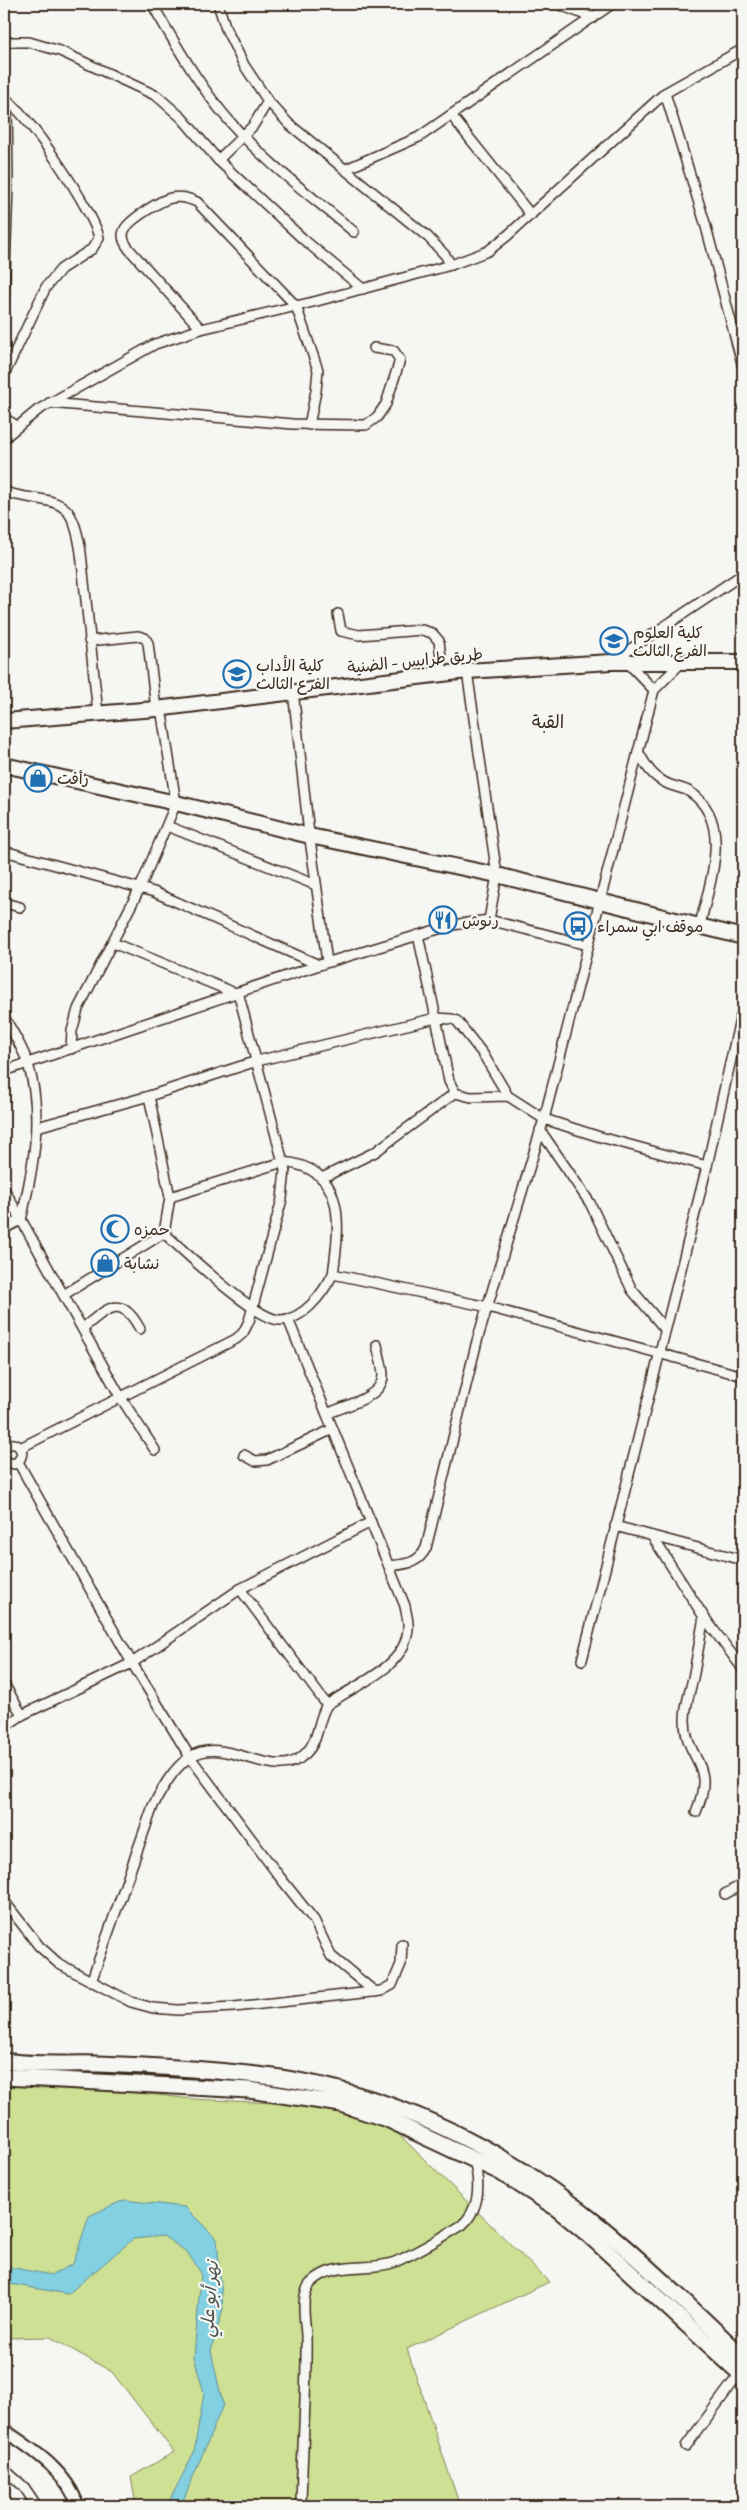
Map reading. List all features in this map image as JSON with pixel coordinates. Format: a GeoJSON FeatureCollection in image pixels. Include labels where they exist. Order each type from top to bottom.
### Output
{"type":"FeatureCollection","features":[{"type":"Feature","properties":{"kind":"main road","name":"طريق طرابس - الضنية"},"geometry":{"type":"LineString","coordinates":[[4,721],[158,708],[467,671],[611,662],[743,662]]}},
{"type":"Feature","properties":{"kind":"main road"},"geometry":{"type":"LineString","coordinates":[[4,765],[176,803],[310,836],[497,875],[599,899],[743,937]]}},
{"type":"Feature","properties":{"kind":"main road"},"geometry":{"type":"LineString","coordinates":[[4,2061],[257,2075],[348,2091],[382,2101],[424,2118],[498,2164],[565,2199],[602,2228],[743,2357]]}},
{"type":"Feature","properties":{"kind":"main road"},"geometry":{"type":"LineString","coordinates":[[36,2063],[36,2079]]}},
{"type":"Feature","properties":{"kind":"main road"},"geometry":{"type":"LineString","coordinates":[[203,2087],[204,2071]]}},
{"type":"Feature","properties":{"kind":"main road"},"geometry":{"type":"LineString","coordinates":[[4,2077],[249,2090],[341,2104],[387,2119],[474,2160],[498,2164],[590,2236],[742,2375]]}},
{"type":"Feature","properties":{"kind":"street"},"geometry":{"type":"LineString","coordinates":[[152,4],[186,62],[214,101],[244,137],[354,232]]}},
{"type":"Feature","properties":{"kind":"street"},"geometry":{"type":"LineString","coordinates":[[218,4],[226,29],[244,65],[268,101],[289,124],[428,238],[445,255],[451,265]]}},
{"type":"Feature","properties":{"kind":"street"},"geometry":{"type":"LineString","coordinates":[[558,4],[593,18]]}},
{"type":"Feature","properties":{"kind":"street"},"geometry":{"type":"LineString","coordinates":[[346,169],[411,141],[612,4]]}},
{"type":"Feature","properties":{"kind":"street"},"geometry":{"type":"LineString","coordinates":[[4,42],[29,42],[60,51],[151,93],[175,111],[218,160],[303,239],[363,289]]}},
{"type":"Feature","properties":{"kind":"street"},"geometry":{"type":"LineString","coordinates":[[4,438],[49,403],[155,344],[201,329],[451,265],[488,250],[531,215],[665,94],[743,50]]}},
{"type":"Feature","properties":{"kind":"street"},"geometry":{"type":"LineString","coordinates":[[665,94],[704,223],[743,367]]}},
{"type":"Feature","properties":{"kind":"street"},"geometry":{"type":"LineString","coordinates":[[4,298],[6,99]]}},
{"type":"Feature","properties":{"kind":"street"},"geometry":{"type":"LineString","coordinates":[[4,375],[46,287],[61,270],[92,249],[98,238],[94,220],[63,170],[6,99]]}},
{"type":"Feature","properties":{"kind":"street"},"geometry":{"type":"LineString","coordinates":[[218,160],[244,137],[268,101]]}},
{"type":"Feature","properties":{"kind":"street"},"geometry":{"type":"LineString","coordinates":[[451,115],[531,215]]}},
{"type":"Feature","properties":{"kind":"street"},"geometry":{"type":"LineString","coordinates":[[201,329],[129,249],[123,239],[125,228],[132,221],[163,200],[170,198],[184,197],[197,202],[296,306],[318,370],[309,425]]}},
{"type":"Feature","properties":{"kind":"street"},"geometry":{"type":"LineString","coordinates":[[49,403],[309,425],[366,424],[377,417],[386,404],[400,360],[394,351],[374,348]]}},
{"type":"Feature","properties":{"kind":"street"},"geometry":{"type":"LineString","coordinates":[[4,418],[17,426]]}},
{"type":"Feature","properties":{"kind":"street"},"geometry":{"type":"LineString","coordinates":[[4,492],[61,504],[72,514],[78,532],[81,553],[98,714]]}},
{"type":"Feature","properties":{"kind":"street"},"geometry":{"type":"LineString","coordinates":[[611,662],[743,574]]}},
{"type":"Feature","properties":{"kind":"street"},"geometry":{"type":"LineString","coordinates":[[338,614],[342,631],[359,635],[422,630],[432,633],[439,641],[443,674]]}},
{"type":"Feature","properties":{"kind":"street"},"geometry":{"type":"LineString","coordinates":[[71,1049],[72,1031],[78,1009],[140,888],[168,826],[176,803],[158,708],[148,640],[138,636],[89,641]]}},
{"type":"Feature","properties":{"kind":"street"},"geometry":{"type":"LineString","coordinates":[[627,662],[654,690]]}},
{"type":"Feature","properties":{"kind":"street"},"geometry":{"type":"LineString","coordinates":[[389,1566],[413,1563],[422,1557],[426,1548],[459,1407],[544,1119],[654,690],[682,662]]}},
{"type":"Feature","properties":{"kind":"street"},"geometry":{"type":"LineString","coordinates":[[467,671],[497,875],[489,920]]}},
{"type":"Feature","properties":{"kind":"street"},"geometry":{"type":"LineString","coordinates":[[293,691],[316,885],[323,964]]}},
{"type":"Feature","properties":{"kind":"street"},"geometry":{"type":"LineString","coordinates":[[638,751],[655,777],[689,792],[700,801],[712,823],[716,848],[700,925]]}},
{"type":"Feature","properties":{"kind":"street"},"geometry":{"type":"LineString","coordinates":[[168,826],[316,885]]}},
{"type":"Feature","properties":{"kind":"street"},"geometry":{"type":"LineString","coordinates":[[4,851],[140,888],[323,964]]}},
{"type":"Feature","properties":{"kind":"street"},"geometry":{"type":"LineString","coordinates":[[4,903],[20,907]]}},
{"type":"Feature","properties":{"kind":"street"},"geometry":{"type":"LineString","coordinates":[[4,1071],[236,992],[452,925],[489,920],[588,945]]}},
{"type":"Feature","properties":{"kind":"street"},"geometry":{"type":"LineString","coordinates":[[418,935],[449,1081],[454,1093]]}},
{"type":"Feature","properties":{"kind":"street"},"geometry":{"type":"LineString","coordinates":[[113,943],[236,992]]}},
{"type":"Feature","properties":{"kind":"street"},"geometry":{"type":"LineString","coordinates":[[20,1448],[236,1339],[246,1327],[282,1199],[285,1182],[283,1162],[258,1061],[236,992]]}},
{"type":"Feature","properties":{"kind":"street"},"geometry":{"type":"LineString","coordinates":[[582,1660],[707,1166],[743,1006]]}},
{"type":"Feature","properties":{"kind":"street"},"geometry":{"type":"LineString","coordinates":[[4,1016],[28,1063],[37,1126],[21,1220],[4,1230]]}},
{"type":"Feature","properties":{"kind":"street"},"geometry":{"type":"LineString","coordinates":[[37,1126],[149,1096],[258,1061],[436,1018],[452,1019],[462,1026],[484,1054],[508,1096],[544,1119],[707,1166]]}},
{"type":"Feature","properties":{"kind":"street"},"geometry":{"type":"LineString","coordinates":[[322,1178],[376,1152],[454,1093],[471,1096],[508,1096]]}},
{"type":"Feature","properties":{"kind":"street"},"geometry":{"type":"LineString","coordinates":[[64,1294],[164,1234],[170,1197],[149,1096]]}},
{"type":"Feature","properties":{"kind":"street"},"geometry":{"type":"LineString","coordinates":[[540,1130],[590,1203],[632,1290],[665,1329]]}},
{"type":"Feature","properties":{"kind":"street"},"geometry":{"type":"LineString","coordinates":[[164,1234],[252,1308],[278,1320],[288,1319],[309,1306],[324,1290],[333,1274],[337,1241],[336,1205],[322,1178],[314,1170],[299,1164],[283,1162],[170,1197]]}},
{"type":"Feature","properties":{"kind":"street"},"geometry":{"type":"LineString","coordinates":[[4,1189],[121,1398],[156,1450]]}},
{"type":"Feature","properties":{"kind":"street"},"geometry":{"type":"LineString","coordinates":[[333,1274],[488,1307],[743,1376]]}},
{"type":"Feature","properties":{"kind":"street"},"geometry":{"type":"LineString","coordinates":[[83,1328],[100,1314],[116,1307],[125,1308],[132,1314],[140,1329]]}},
{"type":"Feature","properties":{"kind":"street"},"geometry":{"type":"LineString","coordinates":[[90,1982],[153,1806],[170,1777],[190,1757],[207,1752],[222,1751],[243,1755],[266,1764],[294,1761],[305,1754],[316,1741],[321,1714],[327,1705],[393,1663],[403,1651],[409,1628],[405,1606],[288,1319]]}},
{"type":"Feature","properties":{"kind":"street"},"geometry":{"type":"LineString","coordinates":[[326,1414],[374,1393],[381,1384],[383,1375],[377,1345]]}},
{"type":"Feature","properties":{"kind":"street"},"geometry":{"type":"LineString","coordinates":[[244,1455],[255,1460],[267,1460],[333,1429]]}},
{"type":"Feature","properties":{"kind":"street"},"geometry":{"type":"LineString","coordinates":[[4,1461],[10,1464],[18,1462],[22,1454],[20,1448],[15,1444],[5,1444]]}},
{"type":"Feature","properties":{"kind":"street"},"geometry":{"type":"LineString","coordinates":[[18,1462],[132,1663],[190,1757],[314,1920],[331,1956],[375,1992]]}},
{"type":"Feature","properties":{"kind":"street"},"geometry":{"type":"LineString","coordinates":[[4,1728],[22,1715],[132,1663],[240,1589],[371,1522]]}},
{"type":"Feature","properties":{"kind":"street"},"geometry":{"type":"LineString","coordinates":[[615,1526],[743,1560]]}},
{"type":"Feature","properties":{"kind":"street"},"geometry":{"type":"LineString","coordinates":[[652,1536],[704,1617],[743,1669]]}},
{"type":"Feature","properties":{"kind":"street"},"geometry":{"type":"LineString","coordinates":[[240,1589],[327,1705]]}},
{"type":"Feature","properties":{"kind":"street"},"geometry":{"type":"LineString","coordinates":[[696,1812],[704,1794],[704,1782],[701,1765],[694,1752],[685,1723],[685,1708],[704,1617]]}},
{"type":"Feature","properties":{"kind":"street"},"geometry":{"type":"LineString","coordinates":[[4,1684],[22,1715]]}},
{"type":"Feature","properties":{"kind":"street"},"geometry":{"type":"LineString","coordinates":[[725,1894],[743,1884]]}},
{"type":"Feature","properties":{"kind":"street"},"geometry":{"type":"LineString","coordinates":[[4,1901],[39,1946],[59,1964],[131,2002],[153,2008],[178,2010],[234,2007],[375,1992],[392,1985],[401,1964],[402,1944]]}},
{"type":"Feature","properties":{"kind":"street"},"geometry":{"type":"LineString","coordinates":[[301,2506],[300,2478],[306,2377],[305,2305],[308,2288],[311,2283],[322,2276],[343,2268],[394,2262],[462,2226],[468,2220],[475,2206],[478,2193],[479,2180],[474,2160]]}},
{"type":"Feature","properties":{"kind":"street"},"geometry":{"type":"LineString","coordinates":[[686,2446],[742,2375]]}},
{"type":"Feature","properties":{"kind":"street"},"geometry":{"type":"LineString","coordinates":[[4,2430],[53,2468],[69,2486],[78,2506]]}},
{"type":"Feature","properties":{"kind":"street"},"geometry":{"type":"LineString","coordinates":[[4,2469],[24,2487],[37,2506]]}},
{"type":"Feature","properties":{"kind":"green space"},"geometry":{"type":"Polygon","coordinates":[[[4,2078],[193,2099],[372,2108],[549,2282],[407,2349],[460,2506],[136,2506],[131,2477],[174,2452],[112,2372],[50,2337],[4,2338],[4,2078]]]}},
{"type":"Feature","properties":{"kind":"water","name":"نهر أبو علي"},"geometry":{"type":"Polygon","coordinates":[[[124,2200],[185,2207],[217,2239],[223,2309],[211,2351],[223,2405],[181,2506],[167,2506],[194,2452],[204,2393],[194,2357],[201,2273],[187,2252],[163,2236],[133,2239],[68,2294],[4,2283],[4,2266],[51,2275],[73,2264],[89,2216],[124,2200]]]}},
{"type":"Feature","properties":{"kind":"place","name":"كلية العلوم الفرع الثالث"},"geometry":{"type":"Point","coordinates":[614,641]}},
{"type":"Feature","properties":{"kind":"place","name":"كلية الأداب الفرع الثالث"},"geometry":{"type":"Point","coordinates":[237,674]}},
{"type":"Feature","properties":{"kind":"place","name":"رأفت"},"geometry":{"type":"Point","coordinates":[38,778]}},
{"type":"Feature","properties":{"kind":"place","name":"رنوش"},"geometry":{"type":"Point","coordinates":[443,920]}},
{"type":"Feature","properties":{"kind":"place","name":"موقف ابي سمراء"},"geometry":{"type":"Point","coordinates":[578,926]}},
{"type":"Feature","properties":{"kind":"place","name":"حمزه"},"geometry":{"type":"Point","coordinates":[115,1229]}},
{"type":"Feature","properties":{"kind":"place","name":"نشابة"},"geometry":{"type":"Point","coordinates":[105,1263]}},
{"type":"Feature","properties":{"kind":"district","name":"القبة"},"geometry":{"type":"Point","coordinates":[548,721]}}]}
